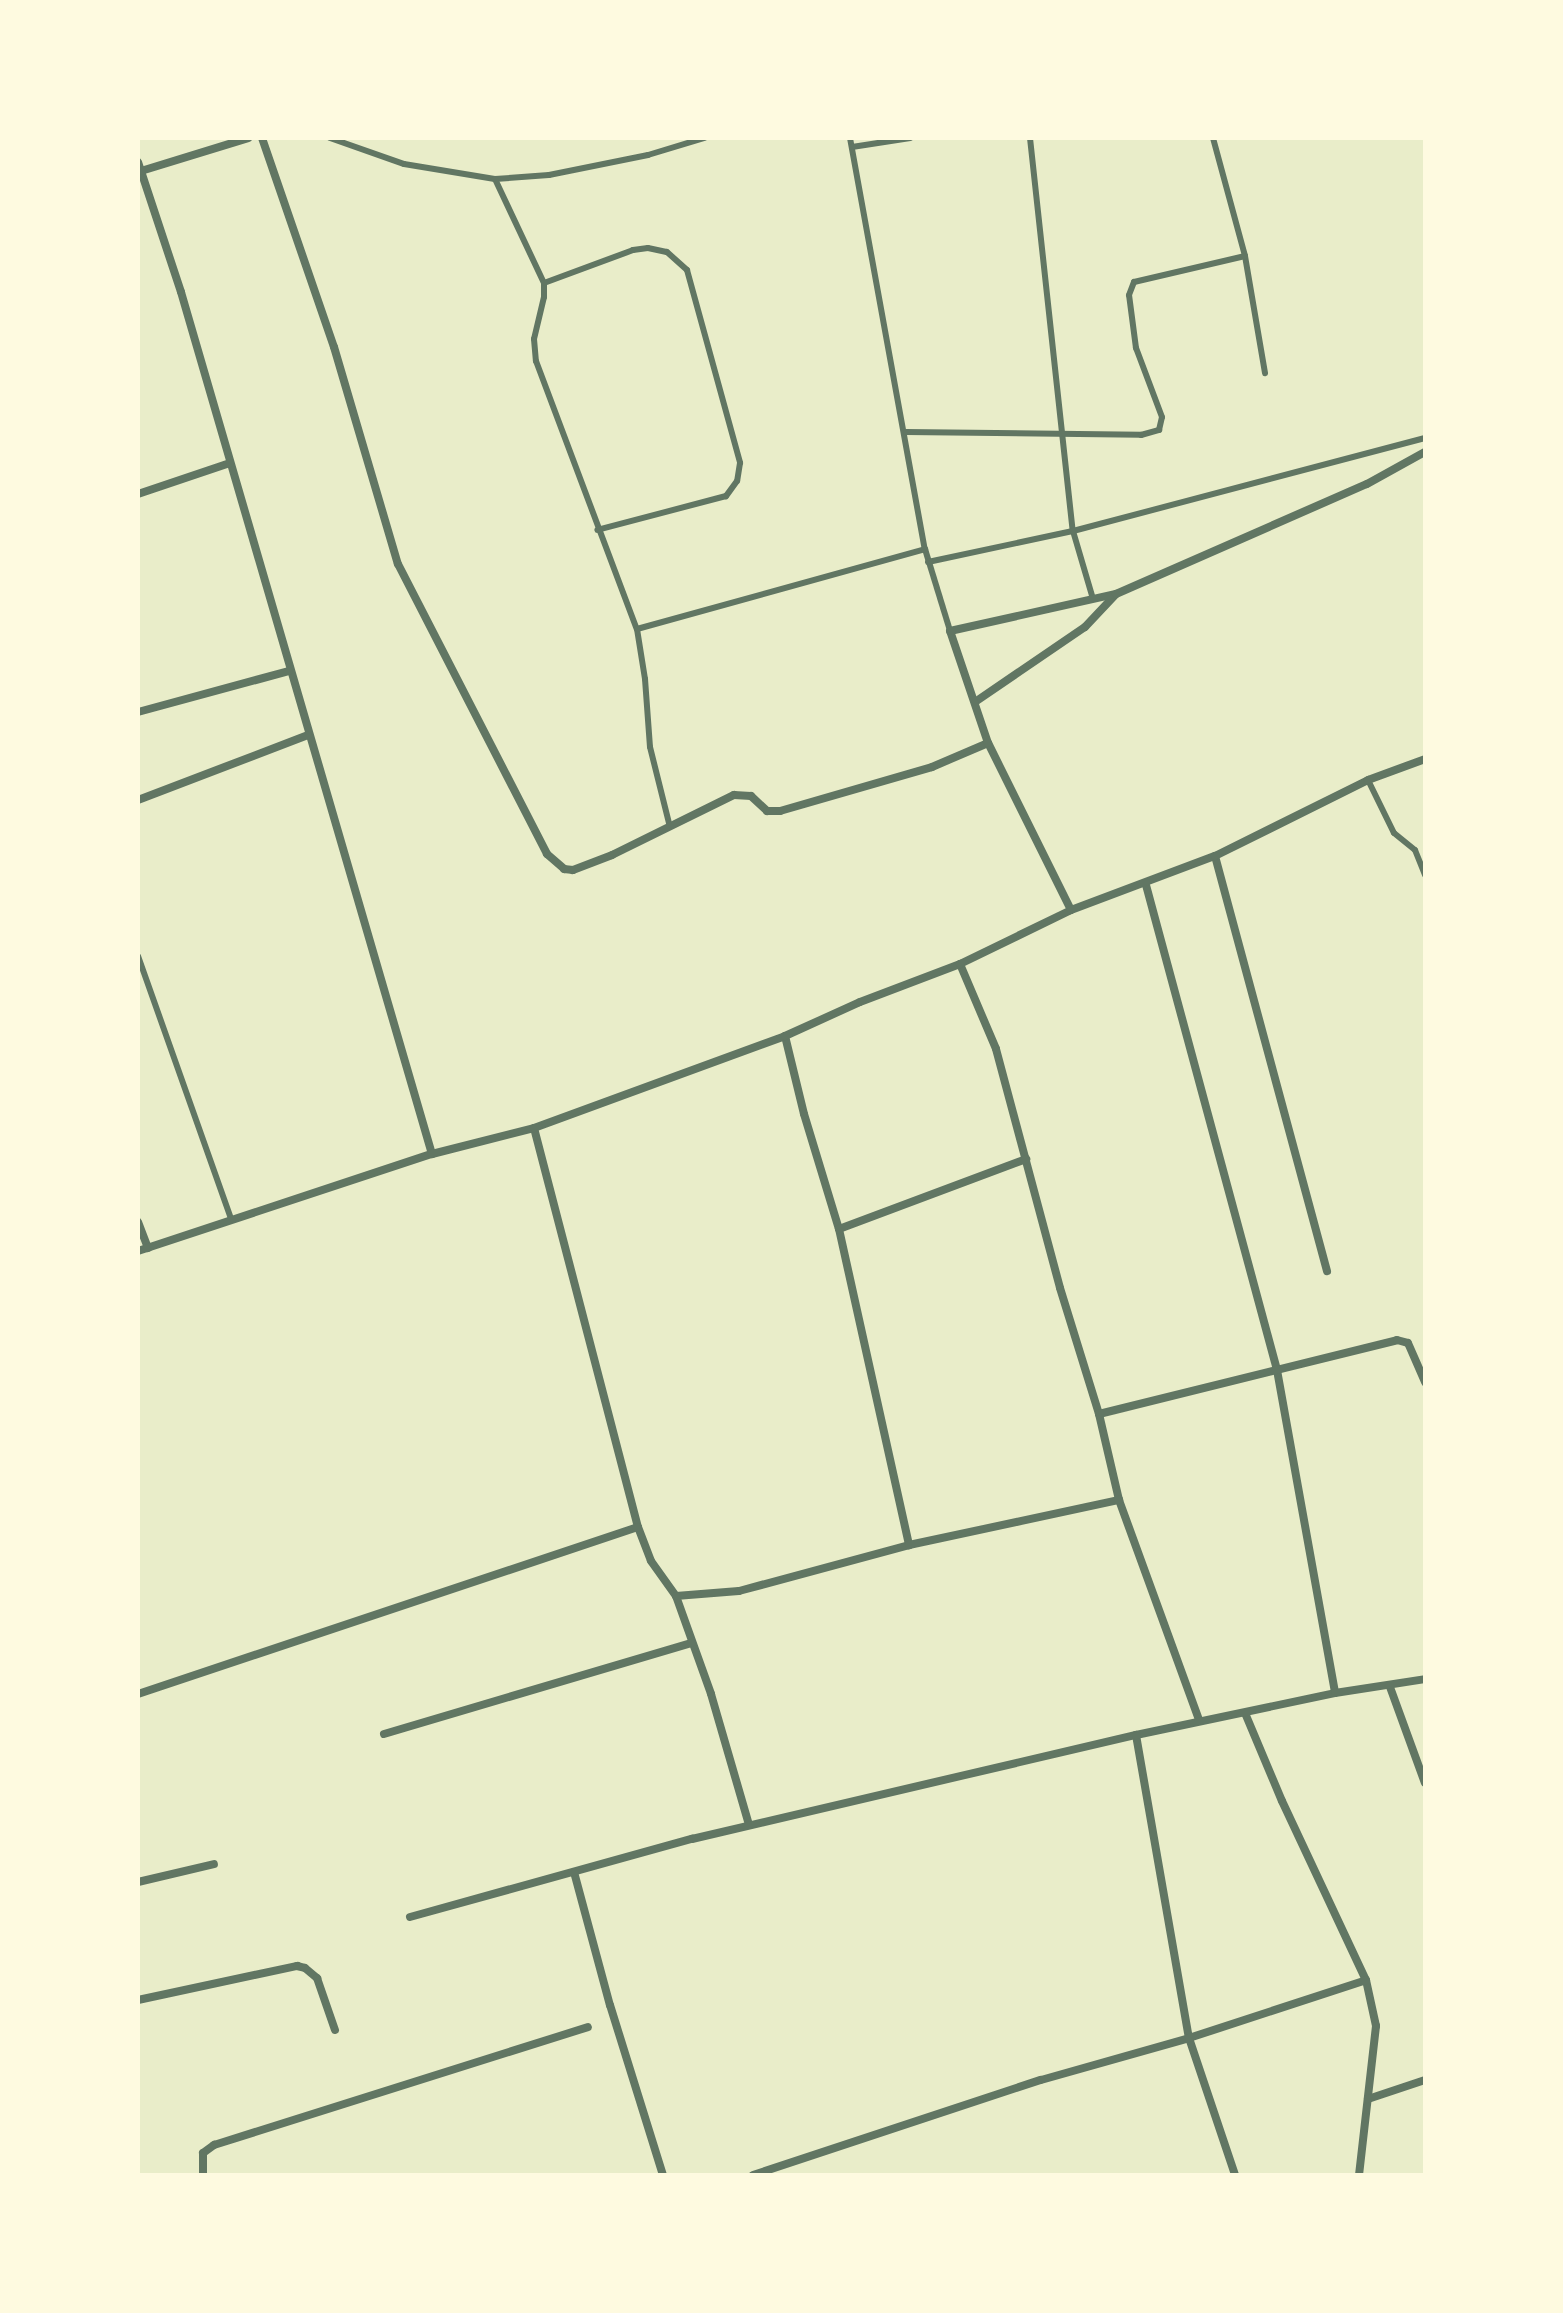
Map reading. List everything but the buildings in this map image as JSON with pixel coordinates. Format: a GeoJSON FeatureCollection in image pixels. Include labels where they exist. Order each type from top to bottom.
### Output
{"type":"FeatureCollection","features":[{"type":"Feature","properties":{"kind":"street"},"geometry":{"type":"LineString","coordinates":[[248,138],[139,167],[181,292],[432,1154]]}},
{"type":"Feature","properties":{"kind":"street"},"geometry":{"type":"LineString","coordinates":[[262,138],[334,347],[390,544],[547,854],[564,869],[573,870],[734,795],[751,796],[767,811],[780,811],[932,767],[988,743]]}},
{"type":"Feature","properties":{"kind":"street"},"geometry":{"type":"LineString","coordinates":[[1071,910],[988,743],[950,631],[1116,594],[1367,484],[1425,452]]}},
{"type":"Feature","properties":{"kind":"street"},"geometry":{"type":"LineString","coordinates":[[138,494],[230,463]]}},
{"type":"Feature","properties":{"kind":"street"},"geometry":{"type":"LineString","coordinates":[[975,702],[1085,627],[1116,594]]}},
{"type":"Feature","properties":{"kind":"street"},"geometry":{"type":"LineString","coordinates":[[138,712],[289,671]]}},
{"type":"Feature","properties":{"kind":"street"},"geometry":{"type":"LineString","coordinates":[[138,800],[308,735]]}},
{"type":"Feature","properties":{"kind":"street"},"geometry":{"type":"LineString","coordinates":[[138,1251],[432,1154],[534,1128],[785,1036],[860,1002],[960,964],[1071,910],[1146,885],[1215,856],[1368,780],[1425,759]]}},
{"type":"Feature","properties":{"kind":"street"},"geometry":{"type":"LineString","coordinates":[[1215,856],[1327,1271]]}},
{"type":"Feature","properties":{"kind":"street"},"geometry":{"type":"LineString","coordinates":[[1146,885],[1277,1370],[1335,1693]]}},
{"type":"Feature","properties":{"kind":"street"},"geometry":{"type":"LineString","coordinates":[[960,964],[996,1049],[1099,1414],[1119,1500],[1199,1720]]}},
{"type":"Feature","properties":{"kind":"street"},"geometry":{"type":"LineString","coordinates":[[785,1036],[804,1114],[839,1229],[909,1545]]}},
{"type":"Feature","properties":{"kind":"street"},"geometry":{"type":"LineString","coordinates":[[534,1128],[638,1527],[651,1561],[676,1596],[749,1825]]}},
{"type":"Feature","properties":{"kind":"street"},"geometry":{"type":"LineString","coordinates":[[839,1229],[1026,1159]]}},
{"type":"Feature","properties":{"kind":"street"},"geometry":{"type":"LineString","coordinates":[[138,1222],[148,1248]]}},
{"type":"Feature","properties":{"kind":"street"},"geometry":{"type":"LineString","coordinates":[[1099,1414],[1397,1340],[1408,1343],[1425,1382]]}},
{"type":"Feature","properties":{"kind":"street"},"geometry":{"type":"LineString","coordinates":[[676,1596],[739,1591],[909,1545],[1119,1500]]}},
{"type":"Feature","properties":{"kind":"street"},"geometry":{"type":"LineString","coordinates":[[138,1694],[638,1527]]}},
{"type":"Feature","properties":{"kind":"street"},"geometry":{"type":"LineString","coordinates":[[384,1734],[692,1643]]}},
{"type":"Feature","properties":{"kind":"street"},"geometry":{"type":"LineString","coordinates":[[410,1917],[749,1825],[1199,1720],[1425,1679]]}},
{"type":"Feature","properties":{"kind":"street"},"geometry":{"type":"LineString","coordinates":[[1390,1687],[1425,1783]]}},
{"type":"Feature","properties":{"kind":"street"},"geometry":{"type":"LineString","coordinates":[[1245,1713],[1282,1801],[1366,1980],[1376,2026],[1359,2175]]}},
{"type":"Feature","properties":{"kind":"street"},"geometry":{"type":"LineString","coordinates":[[1136,1735],[1189,2038],[1235,2175]]}},
{"type":"Feature","properties":{"kind":"street"},"geometry":{"type":"LineString","coordinates":[[138,1882],[214,1864]]}},
{"type":"Feature","properties":{"kind":"street"},"geometry":{"type":"LineString","coordinates":[[574,1872],[610,2005],[663,2175]]}},
{"type":"Feature","properties":{"kind":"street"},"geometry":{"type":"LineString","coordinates":[[138,2000],[297,1966],[305,1968],[317,1978],[335,2030]]}},
{"type":"Feature","properties":{"kind":"street"},"geometry":{"type":"LineString","coordinates":[[753,2175],[1041,2080],[1189,2038],[1366,1980]]}},
{"type":"Feature","properties":{"kind":"street"},"geometry":{"type":"LineString","coordinates":[[203,2175],[203,2153],[214,2145],[588,2027]]}},
{"type":"Feature","properties":{"kind":"street"},"geometry":{"type":"LineString","coordinates":[[1368,2099],[1425,2080]]}},
{"type":"Feature","properties":{"kind":"lane"},"geometry":{"type":"LineString","coordinates":[[330,138],[404,164],[495,179],[549,175],[648,155],[704,138]]}},
{"type":"Feature","properties":{"kind":"lane"},"geometry":{"type":"LineString","coordinates":[[850,138],[925,549],[950,631]]}},
{"type":"Feature","properties":{"kind":"lane"},"geometry":{"type":"LineString","coordinates":[[852,147],[910,138]]}},
{"type":"Feature","properties":{"kind":"lane"},"geometry":{"type":"LineString","coordinates":[[1030,138],[1073,531],[1093,599]]}},
{"type":"Feature","properties":{"kind":"lane"},"geometry":{"type":"LineString","coordinates":[[1213,138],[1245,256],[1265,373]]}},
{"type":"Feature","properties":{"kind":"lane"},"geometry":{"type":"LineString","coordinates":[[495,179],[544,283],[544,297],[534,339],[536,361],[597,530],[637,629],[645,679],[650,747],[670,827]]}},
{"type":"Feature","properties":{"kind":"lane"},"geometry":{"type":"LineString","coordinates":[[544,283],[633,250],[648,248],[667,252],[687,270],[740,463],[737,481],[726,496],[597,530]]}},
{"type":"Feature","properties":{"kind":"lane"},"geometry":{"type":"LineString","coordinates":[[906,432],[1141,435],[1159,430],[1162,417],[1136,348],[1129,295],[1134,282],[1245,256]]}},
{"type":"Feature","properties":{"kind":"lane"},"geometry":{"type":"LineString","coordinates":[[928,562],[1073,531],[1425,438]]}},
{"type":"Feature","properties":{"kind":"lane"},"geometry":{"type":"LineString","coordinates":[[637,629],[925,549]]}},
{"type":"Feature","properties":{"kind":"lane"},"geometry":{"type":"LineString","coordinates":[[1368,780],[1394,833],[1415,850],[1425,875]]}},
{"type":"Feature","properties":{"kind":"lane"},"geometry":{"type":"LineString","coordinates":[[138,956],[231,1219]]}}]}
